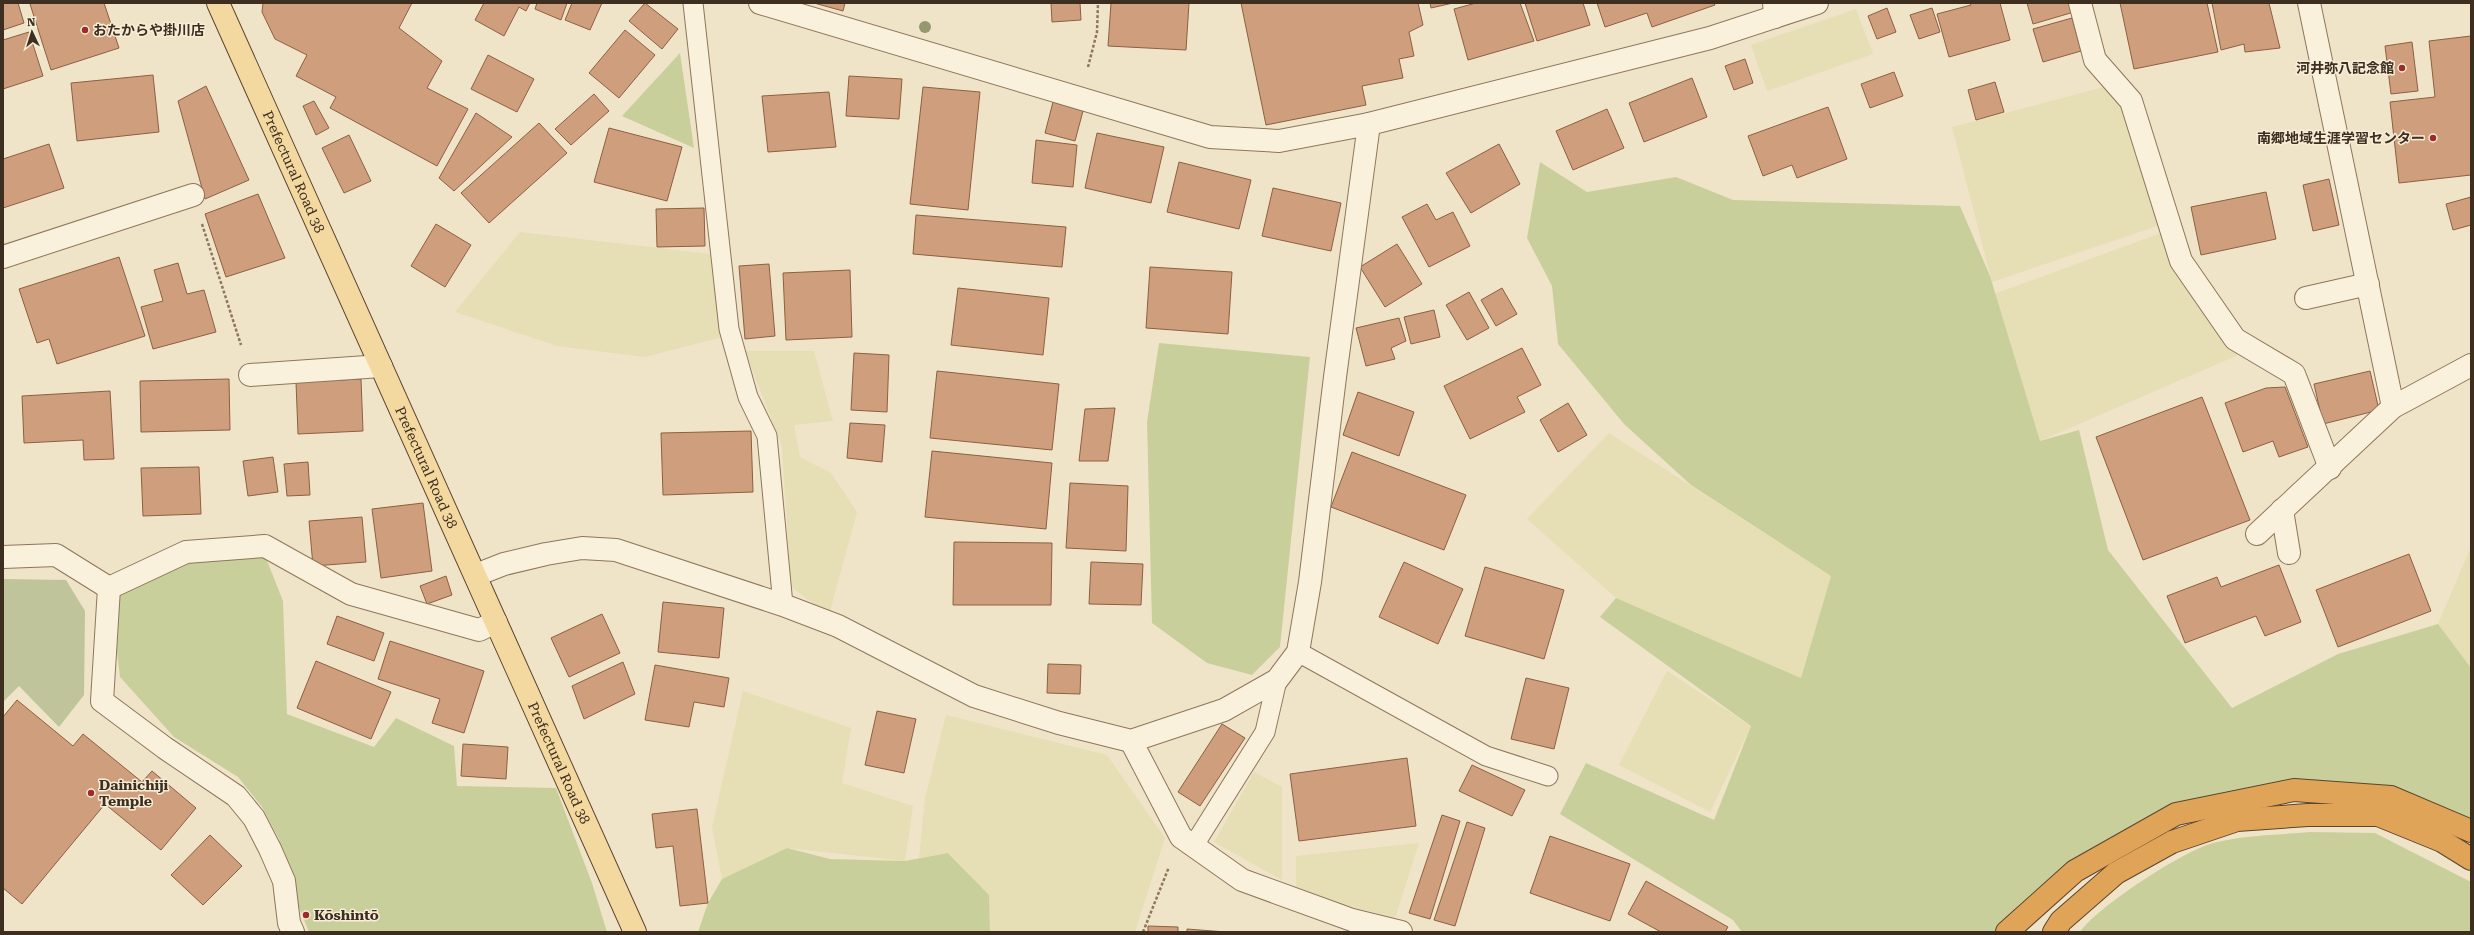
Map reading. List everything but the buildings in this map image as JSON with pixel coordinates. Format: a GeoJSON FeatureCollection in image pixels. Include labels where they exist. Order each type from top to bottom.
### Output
{"type":"FeatureCollection","features":[{"type":"Feature","properties":{"kind":"highway"},"geometry":{"type":"LineString","coordinates":[[2007,932],[2075,871],[2176,814],[2294,790],[2391,798],[2471,831]]}},
{"type":"Feature","properties":{"kind":"highway"},"geometry":{"type":"LineString","coordinates":[[2054,932],[2062,921],[2116,873],[2172,842],[2237,820],[2308,815],[2378,815],[2442,841],[2471,859]]}},
{"type":"Feature","properties":{"kind":"main road","name":"Prefectural Road 38"},"geometry":{"type":"LineString","coordinates":[[218,3],[635,932]]}},
{"type":"Feature","properties":{"kind":"street"},"geometry":{"type":"LineString","coordinates":[[760,3],[1210,137],[1251,141],[1279,141],[1369,124],[1703,40],[1775,10],[1817,3]]}},
{"type":"Feature","properties":{"kind":"street"},"geometry":{"type":"LineString","coordinates":[[2080,3],[2095,60],[2131,101],[2181,261],[2235,339],[2294,374],[2330,468]]}},
{"type":"Feature","properties":{"kind":"street"},"geometry":{"type":"LineString","coordinates":[[2309,3],[2393,407]]}},
{"type":"Feature","properties":{"kind":"street"},"geometry":{"type":"LineString","coordinates":[[476,575],[504,564],[546,554],[582,548],[616,550],[783,605],[838,626],[974,696],[1060,723],[1131,741],[1224,710],[1277,680],[1298,652],[1310,582],[1335,377],[1369,124]]}},
{"type":"Feature","properties":{"kind":"street"},"geometry":{"type":"LineString","coordinates":[[3,257],[193,195]]}},
{"type":"Feature","properties":{"kind":"street"},"geometry":{"type":"LineString","coordinates":[[2306,298],[2368,284]]}},
{"type":"Feature","properties":{"kind":"street"},"geometry":{"type":"LineString","coordinates":[[2257,534],[2330,468],[2393,407],[2471,365]]}},
{"type":"Feature","properties":{"kind":"street"},"geometry":{"type":"LineString","coordinates":[[250,375],[381,366]]}},
{"type":"Feature","properties":{"kind":"street"},"geometry":{"type":"LineString","coordinates":[[2282,510],[2289,553]]}},
{"type":"Feature","properties":{"kind":"street"},"geometry":{"type":"LineString","coordinates":[[110,588],[186,552],[265,546],[351,594],[479,630],[496,622]]}},
{"type":"Feature","properties":{"kind":"street"},"geometry":{"type":"LineString","coordinates":[[3,557],[56,555],[110,588]]}},
{"type":"Feature","properties":{"kind":"street"},"geometry":{"type":"LineString","coordinates":[[110,588],[102,700],[165,748],[236,796],[254,818],[284,881],[286,929]]}},
{"type":"Feature","properties":{"kind":"street"},"geometry":{"type":"LineString","coordinates":[[1131,741],[1187,841],[1242,880],[1352,920],[1401,932]]}},
{"type":"Feature","properties":{"kind":"lane"},"geometry":{"type":"LineString","coordinates":[[693,3],[729,329],[748,397],[767,436],[783,605]]}},
{"type":"Feature","properties":{"kind":"lane"},"geometry":{"type":"LineString","coordinates":[[1298,652],[1486,756],[1548,776]]}},
{"type":"Feature","properties":{"kind":"lane"},"geometry":{"type":"LineString","coordinates":[[1187,841],[1266,732],[1277,680]]}},
{"type":"Feature","properties":{"kind":"path"},"geometry":{"type":"LineString","coordinates":[[1080,99],[1097,32],[1098,3]]}},
{"type":"Feature","properties":{"kind":"path"},"geometry":{"type":"LineString","coordinates":[[193,195],[250,375]]}},
{"type":"Feature","properties":{"kind":"path"},"geometry":{"type":"LineString","coordinates":[[1143,932],[1187,841]]}},
{"type":"Feature","properties":{"kind":"shaded area"},"geometry":{"type":"Polygon","coordinates":[[[1856,9],[1873,54],[1767,91],[1751,45],[1856,9]]]}},
{"type":"Feature","properties":{"kind":"shaded area"},"geometry":{"type":"Polygon","coordinates":[[[2104,87],[2133,106],[2169,222],[1992,282],[1952,127],[2104,87]]]}},
{"type":"Feature","properties":{"kind":"shaded area"},"geometry":{"type":"Polygon","coordinates":[[[520,232],[711,254],[722,337],[645,357],[557,346],[455,312],[520,232]]]}},
{"type":"Feature","properties":{"kind":"shaded area"},"geometry":{"type":"Polygon","coordinates":[[[2164,232],[2252,349],[2040,441],[1994,294],[2164,232]]]}},
{"type":"Feature","properties":{"kind":"shaded area"},"geometry":{"type":"Polygon","coordinates":[[[745,351],[814,351],[833,421],[794,425],[800,457],[831,473],[857,512],[829,615],[791,587],[782,447],[745,351]]]}},
{"type":"Feature","properties":{"kind":"shaded area"},"geometry":{"type":"Polygon","coordinates":[[[1609,433],[1831,576],[1801,678],[1616,598],[1527,519],[1609,433]]]}},
{"type":"Feature","properties":{"kind":"shaded area"},"geometry":{"type":"Polygon","coordinates":[[[2471,547],[2471,668],[2438,624],[2471,547]]]}},
{"type":"Feature","properties":{"kind":"shaded area"},"geometry":{"type":"Polygon","coordinates":[[[1667,671],[1751,726],[1710,812],[1619,765],[1667,671]]]}},
{"type":"Feature","properties":{"kind":"shaded area"},"geometry":{"type":"Polygon","coordinates":[[[743,691],[851,728],[842,783],[913,806],[905,861],[787,848],[722,879],[712,827],[743,691]]]}},
{"type":"Feature","properties":{"kind":"shaded area"},"geometry":{"type":"Polygon","coordinates":[[[946,715],[1107,755],[1165,838],[1135,932],[990,932],[989,895],[949,853],[919,858],[925,798],[946,715]]]}},
{"type":"Feature","properties":{"kind":"shaded area"},"geometry":{"type":"Polygon","coordinates":[[[1254,772],[1282,787],[1282,880],[1214,842],[1254,772]]]}},
{"type":"Feature","properties":{"kind":"shaded area"},"geometry":{"type":"Polygon","coordinates":[[[1419,843],[1395,918],[1296,892],[1296,856],[1419,843]]]}},
{"type":"Feature","properties":{"kind":"green space"},"geometry":{"type":"Polygon","coordinates":[[[680,53],[694,148],[622,116],[680,53]]]}},
{"type":"Feature","properties":{"kind":"green space"},"geometry":{"type":"Polygon","coordinates":[[[1540,162],[1587,192],[1676,177],[1733,200],[1960,206],[1990,276],[2040,441],[2079,430],[2108,550],[2232,708],[2338,654],[2438,624],[2471,668],[2471,826],[2342,785],[2223,792],[2061,871],[2008,932],[1742,932],[1733,920],[1560,814],[1586,763],[1714,820],[1751,726],[1600,617],[1616,598],[1801,678],[1831,576],[1691,485],[1624,424],[1558,344],[1552,286],[1527,238],[1540,162]]]}},
{"type":"Feature","properties":{"kind":"green space"},"geometry":{"type":"Polygon","coordinates":[[[1159,343],[1310,357],[1280,647],[1252,675],[1207,663],[1152,623],[1147,422],[1159,343]]]}},
{"type":"Feature","properties":{"kind":"green space"},"geometry":{"type":"Polygon","coordinates":[[[262,548],[283,601],[287,714],[374,747],[396,718],[454,746],[457,786],[556,788],[592,883],[607,932],[309,932],[295,898],[279,839],[262,807],[238,777],[174,737],[120,677],[109,588],[186,552],[262,548]]]}},
{"type":"Feature","properties":{"kind":"green space"},"geometry":{"type":"Polygon","coordinates":[[[3,579],[66,580],[85,611],[84,695],[59,727],[19,686],[3,702],[3,579]]]}},
{"type":"Feature","properties":{"kind":"green space"},"geometry":{"type":"Polygon","coordinates":[[[2310,832],[2375,833],[2471,882],[2471,932],[2080,932],[2089,921],[2122,895],[2162,868],[2199,848],[2213,843],[2237,838],[2310,832]]]}},
{"type":"Feature","properties":{"kind":"green space"},"geometry":{"type":"Polygon","coordinates":[[[787,848],[830,859],[905,861],[948,853],[989,895],[990,932],[698,932],[708,903],[722,879],[787,848]]]}},
{"type":"Feature","properties":{"kind":"place","name":"おたからや掛川店"},"geometry":{"type":"Point","coordinates":[85,30]}},
{"type":"Feature","properties":{"kind":"place","name":"河井弥八記念館"},"geometry":{"type":"Point","coordinates":[2402,68]}},
{"type":"Feature","properties":{"kind":"place","name":"南郷地域生涯学習センター"},"geometry":{"type":"Point","coordinates":[2433,138]}},
{"type":"Feature","properties":{"kind":"place","name":"Dainichiji Temple"},"geometry":{"type":"Point","coordinates":[91,793]}},
{"type":"Feature","properties":{"kind":"place","name":"Kōshintō"},"geometry":{"type":"Point","coordinates":[306,915]}}]}
